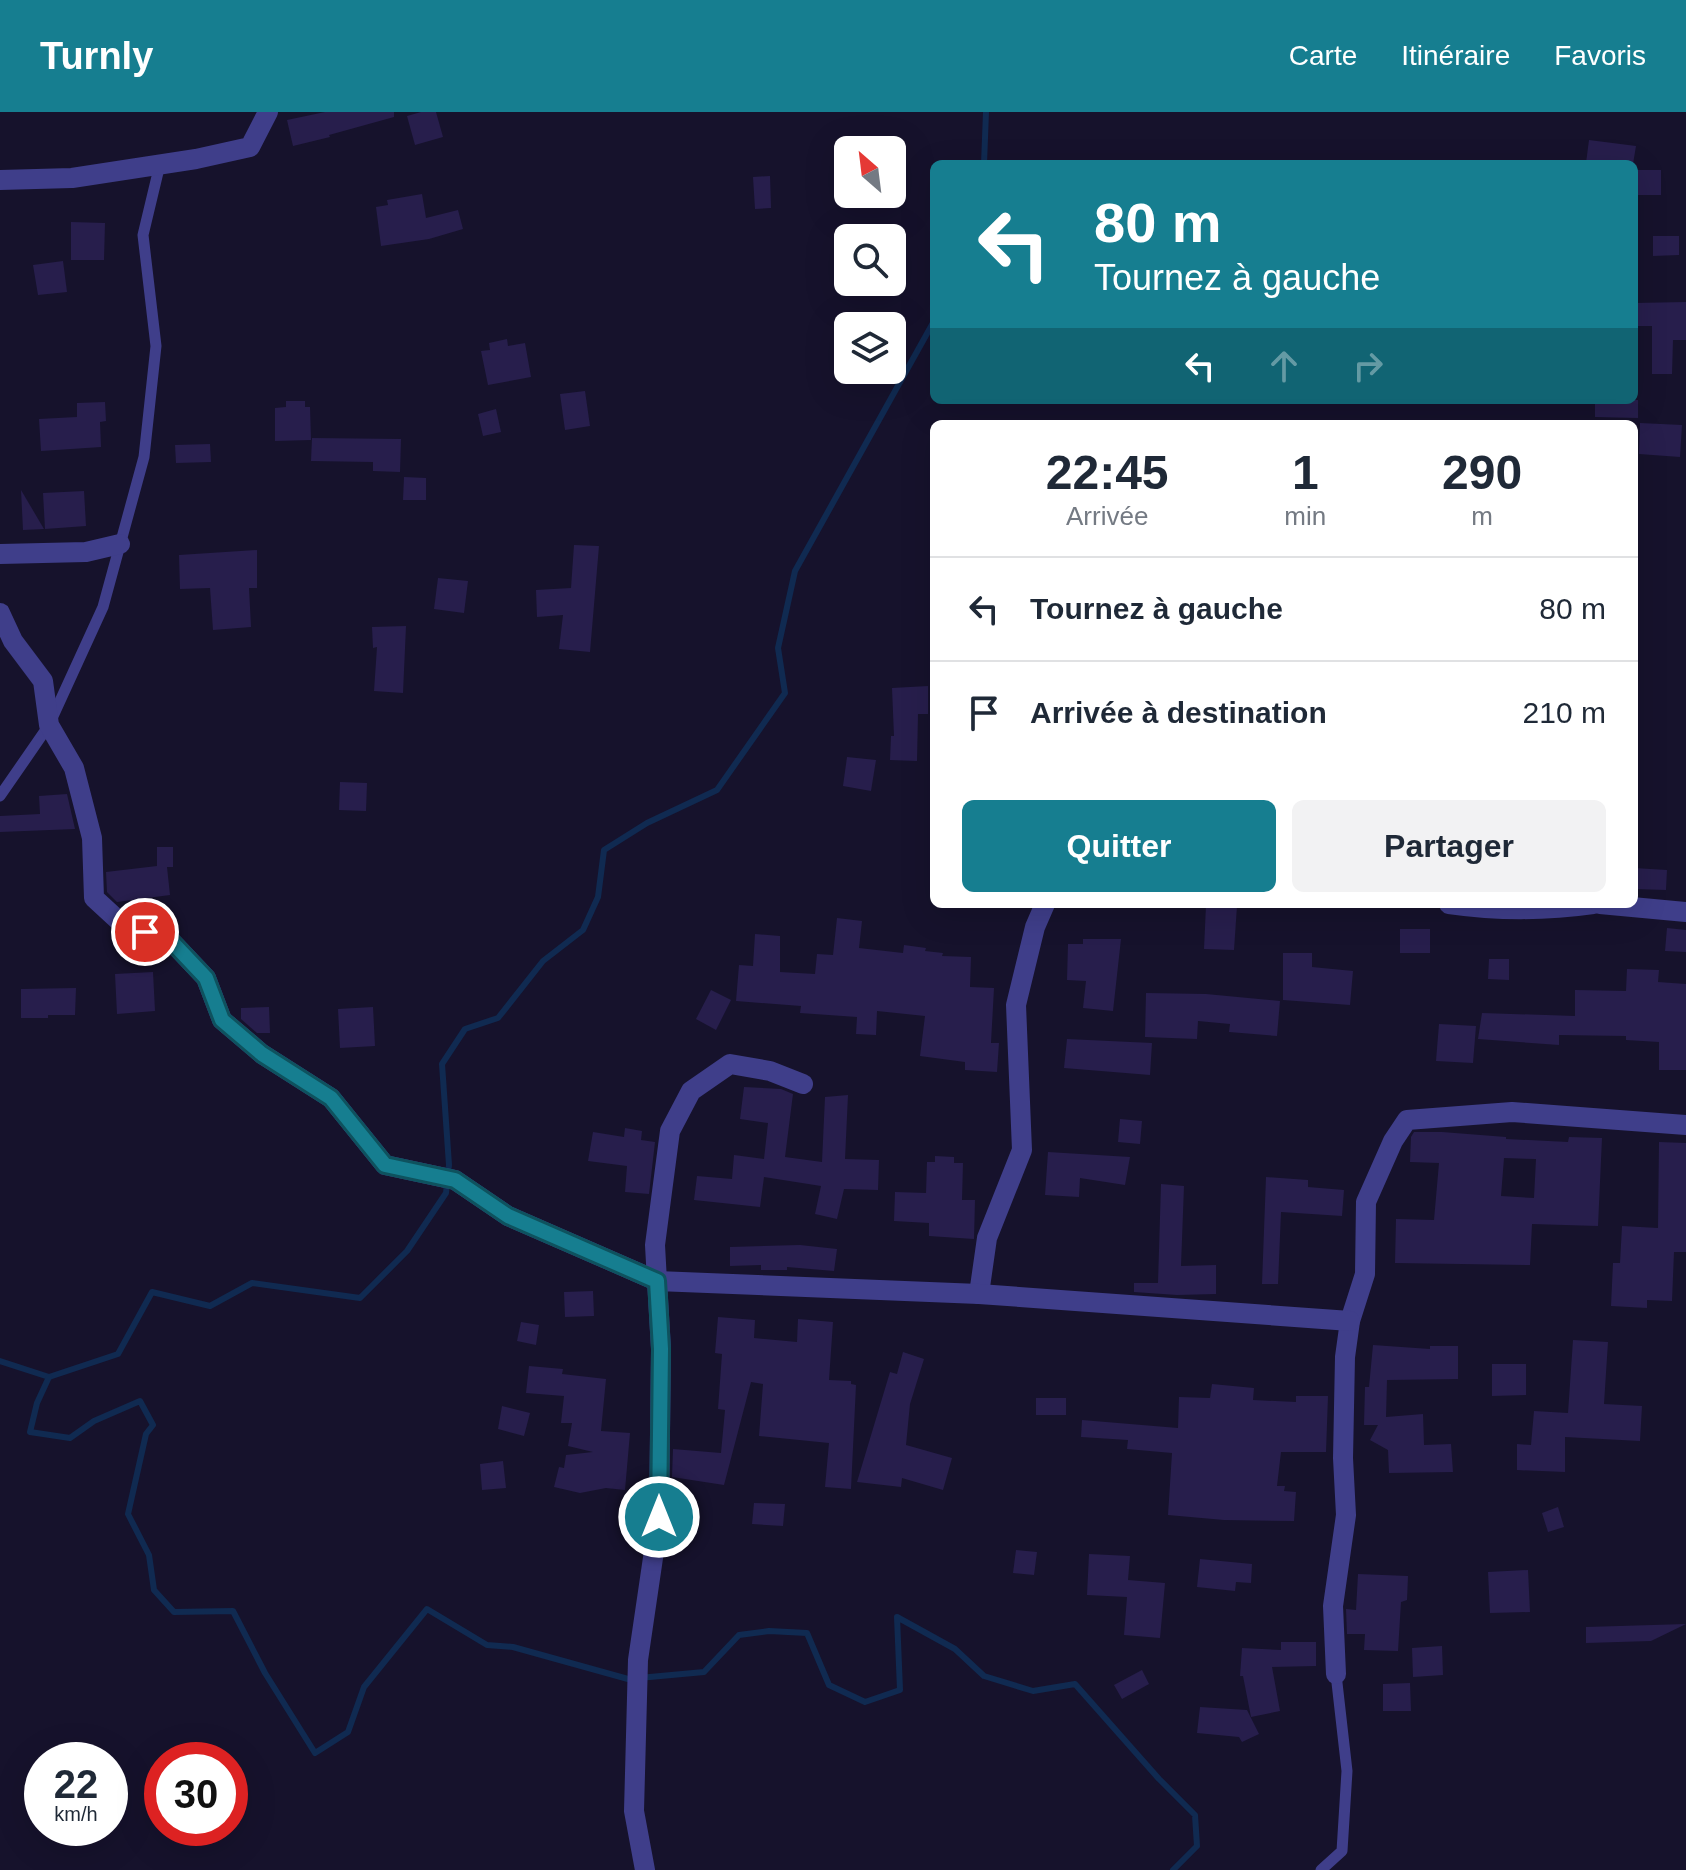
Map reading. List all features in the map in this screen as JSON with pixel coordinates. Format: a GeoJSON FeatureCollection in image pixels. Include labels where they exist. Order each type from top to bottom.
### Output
{"type":"FeatureCollection","features":[{"type":"Feature","properties":{"kind":"street"},"geometry":{"type":"LineString","coordinates":[[0,180],[72,178],[250,147],[268,112]]}},
{"type":"Feature","properties":{"kind":"street"},"geometry":{"type":"LineString","coordinates":[[0,554],[86,552],[120,544]]}},
{"type":"Feature","properties":{"kind":"street"},"geometry":{"type":"LineString","coordinates":[[0,613],[13,641],[43,681],[49,725],[74,768],[92,838],[94,898],[119,921],[172,942],[206,978],[222,1020],[262,1054],[331,1098],[385,1165],[455,1180],[508,1216],[657,1281],[979,1294],[1350,1321]]}},
{"type":"Feature","properties":{"kind":"street"},"geometry":{"type":"LineString","coordinates":[[979,1294],[987,1238],[1022,1150],[1016,1005],[1035,927],[1043,908]]}},
{"type":"Feature","properties":{"kind":"street"},"geometry":{"type":"LineString","coordinates":[[1480,908],[1564,908]]}},
{"type":"Feature","properties":{"kind":"street"},"geometry":{"type":"LineString","coordinates":[[1638,908],[1686,912]]}},
{"type":"Feature","properties":{"kind":"street"},"geometry":{"type":"LineString","coordinates":[[645,1870],[634,1811],[638,1660],[659,1517],[661,1349],[655,1245],[670,1131],[691,1091],[730,1064],[770,1071],[803,1084]]}},
{"type":"Feature","properties":{"kind":"street"},"geometry":{"type":"LineString","coordinates":[[1336,1674],[1333,1606],[1346,1515],[1343,1458],[1350,1321],[1365,1274],[1366,1202],[1393,1141],[1407,1120],[1512,1112],[1686,1125]]}},
{"type":"Feature","properties":{"kind":"lane"},"geometry":{"type":"LineString","coordinates":[[0,796],[49,725],[103,607],[144,457],[156,346],[143,235],[160,164]]}},
{"type":"Feature","properties":{"kind":"lane"},"geometry":{"type":"LineString","coordinates":[[1321,1870],[1342,1851],[1347,1771],[1336,1674]]}},
{"type":"Feature","properties":{"kind":"building"},"geometry":{"type":"Polygon","coordinates":[[[325,112],[394,112],[394,117],[293,146],[287,120],[325,112]]]}},
{"type":"Feature","properties":{"kind":"building"},"geometry":{"type":"Polygon","coordinates":[[[436,112],[443,137],[415,145],[407,116],[436,112]]]}},
{"type":"Feature","properties":{"kind":"building"},"geometry":{"type":"Polygon","coordinates":[[[1589,140],[1636,146],[1634,160],[1586,160],[1589,140]]]}},
{"type":"Feature","properties":{"kind":"building"},"geometry":{"type":"Polygon","coordinates":[[[1638,170],[1661,170],[1661,195],[1638,195],[1638,170]]]}},
{"type":"Feature","properties":{"kind":"building"},"geometry":{"type":"Polygon","coordinates":[[[770,176],[771,208],[755,209],[753,177],[770,176]]]}},
{"type":"Feature","properties":{"kind":"building"},"geometry":{"type":"Polygon","coordinates":[[[422,194],[426,218],[458,210],[463,229],[429,239],[381,246],[376,207],[388,205],[387,200],[422,194]]]}},
{"type":"Feature","properties":{"kind":"building"},"geometry":{"type":"Polygon","coordinates":[[[71,222],[105,223],[104,260],[71,260],[71,222]]]}},
{"type":"Feature","properties":{"kind":"building"},"geometry":{"type":"Polygon","coordinates":[[[1653,236],[1679,236],[1679,255],[1653,256],[1653,236]]]}},
{"type":"Feature","properties":{"kind":"building"},"geometry":{"type":"Polygon","coordinates":[[[63,261],[67,292],[38,295],[33,265],[63,261]]]}},
{"type":"Feature","properties":{"kind":"building"},"geometry":{"type":"Polygon","coordinates":[[[1686,302],[1686,340],[1673,340],[1672,374],[1652,374],[1652,326],[1638,326],[1638,303],[1686,302]]]}},
{"type":"Feature","properties":{"kind":"building"},"geometry":{"type":"Polygon","coordinates":[[[507,339],[508,346],[525,343],[531,377],[488,385],[481,351],[490,350],[489,343],[507,339]]]}},
{"type":"Feature","properties":{"kind":"building"},"geometry":{"type":"Polygon","coordinates":[[[585,391],[590,426],[565,430],[560,394],[585,391]]]}},
{"type":"Feature","properties":{"kind":"building"},"geometry":{"type":"Polygon","coordinates":[[[286,401],[305,401],[305,407],[310,407],[311,440],[275,441],[275,408],[286,407],[286,401]]]}},
{"type":"Feature","properties":{"kind":"building"},"geometry":{"type":"Polygon","coordinates":[[[105,402],[106,421],[100,422],[101,447],[41,451],[39,419],[77,417],[77,403],[105,402]]]}},
{"type":"Feature","properties":{"kind":"building"},"geometry":{"type":"Polygon","coordinates":[[[1595,404],[1638,404],[1638,418],[1595,417],[1595,404]]]}},
{"type":"Feature","properties":{"kind":"building"},"geometry":{"type":"Polygon","coordinates":[[[496,409],[501,432],[483,436],[478,414],[496,409]]]}},
{"type":"Feature","properties":{"kind":"building"},"geometry":{"type":"Polygon","coordinates":[[[1640,423],[1682,425],[1680,457],[1639,454],[1640,423]]]}},
{"type":"Feature","properties":{"kind":"building"},"geometry":{"type":"Polygon","coordinates":[[[312,438],[401,439],[400,472],[373,471],[373,462],[311,461],[312,438]]]}},
{"type":"Feature","properties":{"kind":"building"},"geometry":{"type":"Polygon","coordinates":[[[210,444],[211,462],[176,463],[175,445],[210,444]]]}},
{"type":"Feature","properties":{"kind":"building"},"geometry":{"type":"Polygon","coordinates":[[[404,477],[426,478],[426,500],[403,500],[404,477]]]}},
{"type":"Feature","properties":{"kind":"building"},"geometry":{"type":"Polygon","coordinates":[[[21,490],[44,529],[23,530],[21,490]]]}},
{"type":"Feature","properties":{"kind":"building"},"geometry":{"type":"Polygon","coordinates":[[[84,491],[86,526],[45,529],[43,493],[84,491]]]}},
{"type":"Feature","properties":{"kind":"building"},"geometry":{"type":"Polygon","coordinates":[[[574,545],[599,546],[590,652],[559,649],[563,615],[537,617],[536,590],[571,588],[574,545]]]}},
{"type":"Feature","properties":{"kind":"building"},"geometry":{"type":"Polygon","coordinates":[[[257,550],[257,588],[249,588],[251,627],[213,630],[210,588],[180,589],[179,555],[257,550]]]}},
{"type":"Feature","properties":{"kind":"building"},"geometry":{"type":"Polygon","coordinates":[[[438,578],[468,581],[464,613],[434,609],[438,578]]]}},
{"type":"Feature","properties":{"kind":"building"},"geometry":{"type":"Polygon","coordinates":[[[406,626],[403,693],[374,691],[377,647],[373,648],[372,627],[406,626]]]}},
{"type":"Feature","properties":{"kind":"building"},"geometry":{"type":"Polygon","coordinates":[[[928,686],[928,714],[918,714],[917,761],[890,760],[891,736],[894,736],[892,688],[928,686]]]}},
{"type":"Feature","properties":{"kind":"building"},"geometry":{"type":"Polygon","coordinates":[[[847,757],[876,760],[871,791],[843,786],[847,757]]]}},
{"type":"Feature","properties":{"kind":"building"},"geometry":{"type":"Polygon","coordinates":[[[340,782],[367,783],[366,811],[339,810],[340,782]]]}},
{"type":"Feature","properties":{"kind":"building"},"geometry":{"type":"Polygon","coordinates":[[[67,794],[75,829],[0,832],[0,816],[40,814],[39,796],[67,794]]]}},
{"type":"Feature","properties":{"kind":"building"},"geometry":{"type":"Polygon","coordinates":[[[157,847],[173,847],[173,867],[167,867],[170,895],[117,902],[107,892],[106,872],[157,866],[157,847]]]}},
{"type":"Feature","properties":{"kind":"building"},"geometry":{"type":"Polygon","coordinates":[[[1638,868],[1667,870],[1666,890],[1638,889],[1638,868]]]}},
{"type":"Feature","properties":{"kind":"building"},"geometry":{"type":"Polygon","coordinates":[[[1206,908],[1237,908],[1234,950],[1204,949],[1206,908]]]}},
{"type":"Feature","properties":{"kind":"building"},"geometry":{"type":"Polygon","coordinates":[[[837,918],[862,921],[859,948],[903,953],[904,945],[926,948],[925,951],[943,953],[942,956],[971,957],[970,987],[994,988],[991,1043],[999,1043],[997,1072],[965,1070],[965,1062],[920,1056],[925,1016],[877,1011],[876,1035],[856,1034],[857,1017],[800,1013],[801,1006],[736,1001],[739,965],[753,966],[755,934],[780,936],[780,972],[815,974],[817,954],[833,955],[837,918]]]}},
{"type":"Feature","properties":{"kind":"building"},"geometry":{"type":"Polygon","coordinates":[[[1667,928],[1686,930],[1686,952],[1665,951],[1667,928]]]}},
{"type":"Feature","properties":{"kind":"building"},"geometry":{"type":"Polygon","coordinates":[[[1400,929],[1430,929],[1430,953],[1400,953],[1400,929]]]}},
{"type":"Feature","properties":{"kind":"building"},"geometry":{"type":"Polygon","coordinates":[[[1083,939],[1121,939],[1113,1011],[1083,1008],[1086,981],[1067,980],[1068,944],[1083,944],[1083,939]]]}},
{"type":"Feature","properties":{"kind":"building"},"geometry":{"type":"Polygon","coordinates":[[[1283,953],[1312,953],[1312,967],[1353,971],[1350,1005],[1283,1000],[1283,953]]]}},
{"type":"Feature","properties":{"kind":"building"},"geometry":{"type":"Polygon","coordinates":[[[1489,959],[1509,959],[1509,980],[1488,979],[1489,959]]]}},
{"type":"Feature","properties":{"kind":"building"},"geometry":{"type":"Polygon","coordinates":[[[1627,969],[1659,970],[1658,982],[1686,984],[1686,1070],[1659,1070],[1659,1042],[1626,1040],[1626,1036],[1559,1035],[1559,1045],[1478,1039],[1482,1013],[1575,1016],[1575,990],[1626,991],[1627,969]]]}},
{"type":"Feature","properties":{"kind":"building"},"geometry":{"type":"Polygon","coordinates":[[[153,972],[155,1011],[117,1014],[115,974],[153,972]]]}},
{"type":"Feature","properties":{"kind":"building"},"geometry":{"type":"Polygon","coordinates":[[[76,988],[75,1015],[21,1018],[21,989],[76,988]]]}},
{"type":"Feature","properties":{"kind":"building"},"geometry":{"type":"Polygon","coordinates":[[[711,990],[731,1000],[716,1030],[696,1019],[711,990]]]}},
{"type":"Feature","properties":{"kind":"building"},"geometry":{"type":"Polygon","coordinates":[[[1146,993],[1206,994],[1280,1001],[1277,1036],[1229,1032],[1230,1024],[1198,1021],[1197,1039],[1145,1037],[1146,993]]]}},
{"type":"Feature","properties":{"kind":"building"},"geometry":{"type":"Polygon","coordinates":[[[269,1007],[270,1033],[257,1033],[241,1019],[241,1008],[269,1007]]]}},
{"type":"Feature","properties":{"kind":"building"},"geometry":{"type":"Polygon","coordinates":[[[373,1007],[375,1046],[340,1048],[338,1009],[373,1007]]]}},
{"type":"Feature","properties":{"kind":"building"},"geometry":{"type":"Polygon","coordinates":[[[1439,1024],[1476,1026],[1473,1063],[1436,1061],[1439,1024]]]}},
{"type":"Feature","properties":{"kind":"building"},"geometry":{"type":"Polygon","coordinates":[[[1067,1039],[1152,1043],[1150,1075],[1064,1068],[1067,1039]]]}},
{"type":"Feature","properties":{"kind":"building"},"geometry":{"type":"Polygon","coordinates":[[[744,1087],[781,1089],[793,1094],[785,1157],[822,1162],[825,1097],[848,1095],[845,1159],[879,1160],[878,1190],[844,1189],[837,1219],[815,1214],[821,1186],[764,1177],[760,1207],[694,1200],[697,1176],[732,1179],[734,1155],[764,1159],[768,1123],[740,1119],[744,1087]]]}},
{"type":"Feature","properties":{"kind":"building"},"geometry":{"type":"Polygon","coordinates":[[[1120,1119],[1142,1121],[1140,1144],[1118,1142],[1120,1119]]]}},
{"type":"Feature","properties":{"kind":"building"},"geometry":{"type":"Polygon","coordinates":[[[625,1128],[642,1131],[641,1140],[655,1142],[649,1194],[625,1192],[627,1166],[588,1161],[593,1132],[624,1137],[625,1128]]]}},
{"type":"Feature","properties":{"kind":"building"},"geometry":{"type":"Polygon","coordinates":[[[1414,1132],[1442,1132],[1568,1142],[1569,1137],[1602,1138],[1598,1226],[1532,1224],[1530,1265],[1395,1263],[1396,1219],[1434,1220],[1439,1163],[1410,1162],[1414,1132]],[[1504,1158],[1501,1196],[1534,1198],[1536,1159],[1504,1158]]]}},
{"type":"Feature","properties":{"kind":"building"},"geometry":{"type":"Polygon","coordinates":[[[1659,1142],[1686,1143],[1686,1252],[1674,1252],[1672,1301],[1647,1300],[1647,1308],[1611,1306],[1613,1263],[1620,1263],[1622,1226],[1658,1228],[1659,1142]]]}},
{"type":"Feature","properties":{"kind":"building"},"geometry":{"type":"Polygon","coordinates":[[[1048,1152],[1130,1157],[1125,1185],[1080,1178],[1079,1197],[1045,1195],[1048,1152]]]}},
{"type":"Feature","properties":{"kind":"building"},"geometry":{"type":"Polygon","coordinates":[[[935,1156],[954,1157],[954,1163],[963,1163],[962,1200],[975,1200],[974,1239],[929,1236],[929,1223],[894,1221],[895,1192],[926,1193],[927,1162],[935,1162],[935,1156]]]}},
{"type":"Feature","properties":{"kind":"building"},"geometry":{"type":"Polygon","coordinates":[[[1266,1177],[1308,1180],[1308,1187],[1344,1190],[1342,1216],[1281,1212],[1278,1284],[1262,1284],[1266,1177]]]}},
{"type":"Feature","properties":{"kind":"building"},"geometry":{"type":"Polygon","coordinates":[[[1161,1184],[1184,1186],[1181,1266],[1216,1265],[1216,1294],[1134,1292],[1134,1283],[1158,1283],[1161,1184]]]}},
{"type":"Feature","properties":{"kind":"building"},"geometry":{"type":"Polygon","coordinates":[[[800,1245],[837,1249],[834,1271],[787,1267],[787,1270],[761,1270],[761,1265],[730,1266],[730,1247],[800,1245]]]}},
{"type":"Feature","properties":{"kind":"building"},"geometry":{"type":"Polygon","coordinates":[[[593,1291],[594,1316],[565,1317],[564,1292],[593,1291]]]}},
{"type":"Feature","properties":{"kind":"building"},"geometry":{"type":"Polygon","coordinates":[[[718,1317],[755,1320],[754,1338],[797,1342],[798,1319],[833,1322],[829,1380],[851,1381],[856,1385],[851,1489],[825,1487],[829,1443],[759,1436],[763,1384],[751,1382],[724,1485],[672,1477],[673,1449],[721,1453],[725,1410],[718,1409],[722,1354],[715,1353],[718,1317]]]}},
{"type":"Feature","properties":{"kind":"building"},"geometry":{"type":"Polygon","coordinates":[[[521,1322],[539,1325],[536,1345],[517,1341],[521,1322]]]}},
{"type":"Feature","properties":{"kind":"building"},"geometry":{"type":"Polygon","coordinates":[[[1573,1340],[1608,1342],[1604,1404],[1642,1406],[1640,1441],[1565,1437],[1565,1472],[1517,1470],[1517,1444],[1531,1445],[1534,1411],[1568,1413],[1573,1340]]]}},
{"type":"Feature","properties":{"kind":"building"},"geometry":{"type":"Polygon","coordinates":[[[1373,1345],[1430,1349],[1430,1346],[1458,1346],[1458,1379],[1387,1380],[1386,1417],[1423,1414],[1424,1445],[1451,1444],[1453,1472],[1389,1473],[1388,1450],[1370,1440],[1378,1425],[1364,1425],[1365,1387],[1369,1387],[1373,1345]]]}},
{"type":"Feature","properties":{"kind":"building"},"geometry":{"type":"Polygon","coordinates":[[[903,1352],[924,1359],[910,1404],[906,1445],[952,1458],[943,1490],[902,1478],[901,1487],[857,1482],[890,1372],[897,1374],[903,1352]]]}},
{"type":"Feature","properties":{"kind":"building"},"geometry":{"type":"Polygon","coordinates":[[[1492,1364],[1526,1364],[1526,1395],[1492,1396],[1492,1364]]]}},
{"type":"Feature","properties":{"kind":"building"},"geometry":{"type":"Polygon","coordinates":[[[529,1366],[563,1369],[562,1374],[606,1379],[601,1431],[630,1433],[625,1490],[606,1488],[580,1493],[554,1487],[559,1467],[564,1468],[566,1455],[593,1452],[568,1446],[572,1423],[561,1423],[564,1396],[526,1393],[529,1366]]]}},
{"type":"Feature","properties":{"kind":"building"},"geometry":{"type":"Polygon","coordinates":[[[1212,1384],[1254,1388],[1253,1400],[1296,1402],[1296,1396],[1328,1396],[1326,1452],[1281,1452],[1277,1486],[1285,1486],[1284,1491],[1296,1492],[1294,1521],[1168,1515],[1172,1453],[1127,1449],[1128,1440],[1081,1437],[1082,1420],[1178,1428],[1179,1397],[1210,1398],[1212,1384]]]}},
{"type":"Feature","properties":{"kind":"building"},"geometry":{"type":"Polygon","coordinates":[[[1036,1398],[1066,1398],[1066,1415],[1036,1415],[1036,1398]]]}},
{"type":"Feature","properties":{"kind":"building"},"geometry":{"type":"Polygon","coordinates":[[[502,1406],[530,1413],[524,1436],[498,1429],[502,1406]]]}},
{"type":"Feature","properties":{"kind":"building"},"geometry":{"type":"Polygon","coordinates":[[[503,1461],[506,1488],[482,1490],[480,1464],[503,1461]]]}},
{"type":"Feature","properties":{"kind":"building"},"geometry":{"type":"Polygon","coordinates":[[[754,1503],[785,1504],[783,1526],[752,1524],[754,1503]]]}},
{"type":"Feature","properties":{"kind":"building"},"geometry":{"type":"Polygon","coordinates":[[[1558,1507],[1564,1527],[1548,1532],[1542,1513],[1558,1507]]]}},
{"type":"Feature","properties":{"kind":"building"},"geometry":{"type":"Polygon","coordinates":[[[1016,1550],[1037,1552],[1034,1575],[1013,1573],[1016,1550]]]}},
{"type":"Feature","properties":{"kind":"building"},"geometry":{"type":"Polygon","coordinates":[[[1089,1554],[1130,1556],[1128,1580],[1165,1583],[1160,1638],[1124,1635],[1127,1597],[1087,1595],[1089,1554]]]}},
{"type":"Feature","properties":{"kind":"building"},"geometry":{"type":"Polygon","coordinates":[[[1200,1559],[1252,1564],[1251,1583],[1236,1582],[1235,1591],[1197,1587],[1200,1559]]]}},
{"type":"Feature","properties":{"kind":"building"},"geometry":{"type":"Polygon","coordinates":[[[1528,1570],[1530,1612],[1490,1613],[1488,1572],[1528,1570]]]}},
{"type":"Feature","properties":{"kind":"building"},"geometry":{"type":"Polygon","coordinates":[[[1358,1574],[1408,1576],[1407,1600],[1401,1602],[1398,1651],[1364,1650],[1365,1634],[1347,1634],[1346,1609],[1356,1610],[1358,1574]]]}},
{"type":"Feature","properties":{"kind":"building"},"geometry":{"type":"Polygon","coordinates":[[[1686,1624],[1651,1641],[1586,1643],[1586,1627],[1686,1624]]]}},
{"type":"Feature","properties":{"kind":"building"},"geometry":{"type":"Polygon","coordinates":[[[1281,1642],[1316,1642],[1316,1666],[1272,1667],[1280,1711],[1251,1717],[1243,1676],[1240,1676],[1242,1648],[1281,1650],[1281,1642]]]}},
{"type":"Feature","properties":{"kind":"building"},"geometry":{"type":"Polygon","coordinates":[[[1442,1646],[1443,1675],[1413,1677],[1412,1648],[1442,1646]]]}},
{"type":"Feature","properties":{"kind":"building"},"geometry":{"type":"Polygon","coordinates":[[[1142,1670],[1149,1684],[1122,1699],[1114,1685],[1142,1670]]]}},
{"type":"Feature","properties":{"kind":"building"},"geometry":{"type":"Polygon","coordinates":[[[1410,1683],[1411,1711],[1383,1711],[1383,1684],[1410,1683]]]}},
{"type":"Feature","properties":{"kind":"building"},"geometry":{"type":"Polygon","coordinates":[[[1200,1707],[1247,1710],[1259,1734],[1242,1742],[1239,1737],[1197,1733],[1200,1707]]]}},
{"type":"Feature","properties":{"kind":"waterway"},"geometry":{"type":"LineString","coordinates":[[984,160],[986,112]]}},
{"type":"Feature","properties":{"kind":"waterway"},"geometry":{"type":"LineString","coordinates":[[0,1361],[49,1377],[118,1354],[152,1292],[210,1306],[252,1283],[360,1298],[407,1251],[446,1193],[449,1165],[442,1064],[465,1029],[498,1018],[543,961],[583,930],[598,897],[604,850],[647,823],[717,790],[785,693],[778,648],[795,571],[930,328]]}},
{"type":"Feature","properties":{"kind":"waterway"},"geometry":{"type":"LineString","coordinates":[[49,1377],[37,1403],[30,1432],[70,1438],[94,1421],[140,1401],[153,1425],[146,1434],[128,1514],[149,1555],[154,1590],[174,1612],[233,1611],[265,1673],[315,1753],[348,1732],[364,1687],[427,1609],[487,1645],[513,1647],[628,1679],[704,1672],[739,1635],[769,1631],[807,1633],[829,1685],[865,1702],[900,1690],[897,1617],[955,1649],[984,1676],[1033,1691],[1075,1684],[1195,1815],[1197,1846],[1173,1870]]}},
{"type":"Feature","properties":{"kind":"route"},"geometry":{"type":"LineString","coordinates":[[145,932],[172,942],[206,978],[222,1020],[262,1054],[331,1098],[385,1165],[421,1170],[455,1180],[508,1216],[657,1281],[661,1349],[659,1517]]}}]}
